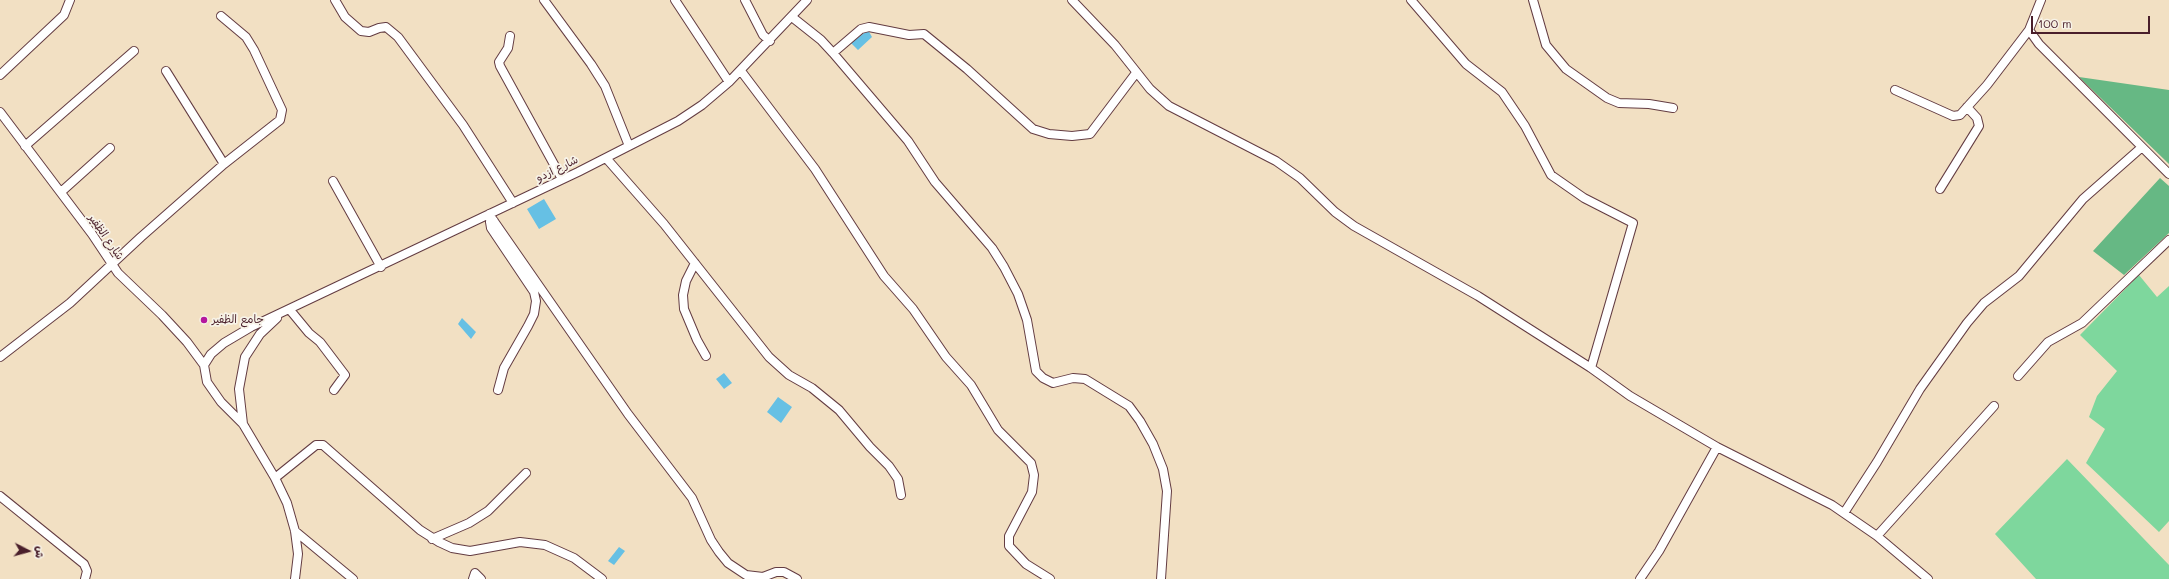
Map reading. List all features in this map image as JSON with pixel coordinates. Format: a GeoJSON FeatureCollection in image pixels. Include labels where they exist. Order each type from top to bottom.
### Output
{"type":"FeatureCollection","features":[{"type":"Feature","properties":{"kind":"street"},"geometry":{"type":"LineString","coordinates":[[0,75],[64,15],[70,0]]}},
{"type":"Feature","properties":{"kind":"street"},"geometry":{"type":"LineString","coordinates":[[335,0],[346,17],[361,31],[369,32],[386,27],[398,37],[463,125],[513,203]]}},
{"type":"Feature","properties":{"kind":"street"},"geometry":{"type":"LineString","coordinates":[[544,0],[591,64],[605,86],[629,146]]}},
{"type":"Feature","properties":{"kind":"street"},"geometry":{"type":"LineString","coordinates":[[675,0],[729,82]]}},
{"type":"Feature","properties":{"kind":"street"},"geometry":{"type":"LineString","coordinates":[[745,0],[760,31],[770,41]]}},
{"type":"Feature","properties":{"kind":"street","name":"شارع ازدو"},"geometry":{"type":"LineString","coordinates":[[287,311],[492,217],[513,203],[606,158],[690,113],[740,72],[807,0]]}},
{"type":"Feature","properties":{"kind":"street"},"geometry":{"type":"LineString","coordinates":[[1072,0],[1115,45],[1150,89],[1169,106],[1276,161],[1300,178],[1335,212],[1354,226],[1478,296],[1591,368],[1630,396],[1717,447],[1811,493],[1844,513],[1878,536],[1928,579]]}},
{"type":"Feature","properties":{"kind":"street"},"geometry":{"type":"LineString","coordinates":[[1411,0],[1466,64],[1502,92],[1524,126],[1551,175],[1584,198],[1633,223],[1591,368]]}},
{"type":"Feature","properties":{"kind":"street"},"geometry":{"type":"LineString","coordinates":[[1532,0],[1546,45],[1566,69],[1597,92],[1619,103],[1649,104],[1673,108]]}},
{"type":"Feature","properties":{"kind":"street"},"geometry":{"type":"LineString","coordinates":[[1895,90],[1953,116],[1960,115],[2029,30],[2041,0]]}},
{"type":"Feature","properties":{"kind":"street"},"geometry":{"type":"LineString","coordinates":[[0,357],[70,302],[224,164],[280,120],[282,110],[260,60],[246,37],[221,16]]}},
{"type":"Feature","properties":{"kind":"street"},"geometry":{"type":"LineString","coordinates":[[792,17],[821,40],[833,53],[908,141],[935,182],[992,248],[1018,294],[1027,320],[1036,371],[1043,378],[1053,383],[1073,378],[1085,379],[1129,406],[1140,422],[1153,444],[1163,469],[1167,491],[1161,579]]}},
{"type":"Feature","properties":{"kind":"street"},"geometry":{"type":"LineString","coordinates":[[833,53],[861,29],[869,27],[909,35],[924,34],[967,68],[1033,129],[1049,134],[1072,136],[1090,134],[1136,73]]}},
{"type":"Feature","properties":{"kind":"street"},"geometry":{"type":"LineString","coordinates":[[2029,30],[2039,44],[2066,73],[2169,174]]}},
{"type":"Feature","properties":{"kind":"street"},"geometry":{"type":"LineString","coordinates":[[510,36],[508,48],[499,62],[500,66],[562,179]]}},
{"type":"Feature","properties":{"kind":"street"},"geometry":{"type":"LineString","coordinates":[[25,146],[134,51]]}},
{"type":"Feature","properties":{"kind":"street"},"geometry":{"type":"LineString","coordinates":[[166,71],[224,164]]}},
{"type":"Feature","properties":{"kind":"street"},"geometry":{"type":"LineString","coordinates":[[740,72],[815,169],[884,276],[913,309],[946,357],[971,385],[998,430],[1031,463],[1034,475],[1032,492],[1009,536],[1010,546],[1016,555],[1026,564],[1050,579]]}},
{"type":"Feature","properties":{"kind":"street"},"geometry":{"type":"LineString","coordinates":[[1940,189],[1979,126],[1977,118],[1967,107]]}},
{"type":"Feature","properties":{"kind":"street","name":"شارع الظفير"},"geometry":{"type":"LineString","coordinates":[[0,112],[61,192],[125,281],[162,314],[187,342],[204,365]]}},
{"type":"Feature","properties":{"kind":"street"},"geometry":{"type":"LineString","coordinates":[[1844,513],[1877,462],[1920,389],[1967,323],[1984,303],[2019,276],[2083,199],[2142,146]]}},
{"type":"Feature","properties":{"kind":"street"},"geometry":{"type":"LineString","coordinates":[[61,192],[110,148]]}},
{"type":"Feature","properties":{"kind":"street"},"geometry":{"type":"LineString","coordinates":[[606,158],[695,263],[769,357],[789,375],[812,388],[839,410],[870,447],[890,466],[898,479],[901,495]]}},
{"type":"Feature","properties":{"kind":"street"},"geometry":{"type":"LineString","coordinates":[[333,181],[381,267]]}},
{"type":"Feature","properties":{"kind":"street"},"geometry":{"type":"LineString","coordinates":[[492,217],[490,222],[491,228],[530,285],[536,301],[534,314],[504,368],[498,390]]}},
{"type":"Feature","properties":{"kind":"street"},"geometry":{"type":"LineString","coordinates":[[492,217],[628,414],[692,498],[711,540],[728,563],[746,575],[763,577],[776,572],[784,572],[797,579]]}},
{"type":"Feature","properties":{"kind":"street"},"geometry":{"type":"LineString","coordinates":[[2018,376],[2048,342],[2082,323],[2169,240]]}},
{"type":"Feature","properties":{"kind":"street"},"geometry":{"type":"LineString","coordinates":[[695,263],[686,281],[683,295],[684,309],[697,340],[706,356]]}},
{"type":"Feature","properties":{"kind":"street"},"geometry":{"type":"LineString","coordinates":[[287,311],[224,343],[211,354],[204,365],[205,376],[213,391],[243,424],[275,478],[287,503],[295,531],[298,554],[295,579]]}},
{"type":"Feature","properties":{"kind":"street"},"geometry":{"type":"LineString","coordinates":[[287,311],[320,342],[345,375],[334,390]]}},
{"type":"Feature","properties":{"kind":"street"},"geometry":{"type":"LineString","coordinates":[[243,424],[239,389],[245,357],[260,334],[287,311]]}},
{"type":"Feature","properties":{"kind":"street"},"geometry":{"type":"LineString","coordinates":[[1878,536],[1994,406]]}},
{"type":"Feature","properties":{"kind":"street"},"geometry":{"type":"LineString","coordinates":[[275,478],[316,445],[323,445],[432,539],[452,548],[470,551],[520,542],[545,545],[574,558],[602,579]]}},
{"type":"Feature","properties":{"kind":"street"},"geometry":{"type":"LineString","coordinates":[[1640,579],[1659,551],[1717,447]]}},
{"type":"Feature","properties":{"kind":"street"},"geometry":{"type":"LineString","coordinates":[[432,539],[469,523],[488,511],[526,473]]}},
{"type":"Feature","properties":{"kind":"street"},"geometry":{"type":"LineString","coordinates":[[0,496],[84,564],[87,571],[84,579]]}},
{"type":"Feature","properties":{"kind":"street"},"geometry":{"type":"LineString","coordinates":[[295,531],[353,579]]}},
{"type":"Feature","properties":{"kind":"street"},"geometry":{"type":"LineString","coordinates":[[473,579],[475,573],[481,579]]}},
{"type":"Feature","properties":{"kind":"green space"},"geometry":{"type":"Polygon","coordinates":[[[2079,77],[2169,90],[2169,164],[2079,77]]]}},
{"type":"Feature","properties":{"kind":"green space"},"geometry":{"type":"Polygon","coordinates":[[[2160,178],[2169,186],[2169,233],[2124,275],[2093,251],[2160,178]]]}},
{"type":"Feature","properties":{"kind":"green space"},"geometry":{"type":"Polygon","coordinates":[[[2139,275],[2157,297],[2169,286],[2169,521],[2159,532],[2086,463],[2105,429],[2089,417],[2097,396],[2117,371],[2080,335],[2139,275]]]}},
{"type":"Feature","properties":{"kind":"green space"},"geometry":{"type":"Polygon","coordinates":[[[2067,459],[2169,565],[2169,579],[2036,579],[1995,534],[2067,459]]]}},
{"type":"Feature","properties":{"kind":"water"},"geometry":{"type":"Polygon","coordinates":[[[868,30],[872,37],[858,50],[851,43],[868,30]]]}},
{"type":"Feature","properties":{"kind":"water"},"geometry":{"type":"Polygon","coordinates":[[[544,199],[556,219],[539,229],[527,209],[544,199]]]}},
{"type":"Feature","properties":{"kind":"water"},"geometry":{"type":"Polygon","coordinates":[[[462,318],[476,332],[471,339],[458,324],[462,318]]]}},
{"type":"Feature","properties":{"kind":"water"},"geometry":{"type":"Polygon","coordinates":[[[724,373],[732,383],[724,389],[716,379],[724,373]]]}},
{"type":"Feature","properties":{"kind":"water"},"geometry":{"type":"Polygon","coordinates":[[[778,397],[792,407],[781,423],[767,412],[778,397]]]}},
{"type":"Feature","properties":{"kind":"water"},"geometry":{"type":"Polygon","coordinates":[[[619,547],[625,551],[614,565],[608,561],[619,547]]]}},
{"type":"Feature","properties":{"kind":"place","name":"جامع الظفير"},"geometry":{"type":"Point","coordinates":[204,320]}}]}
